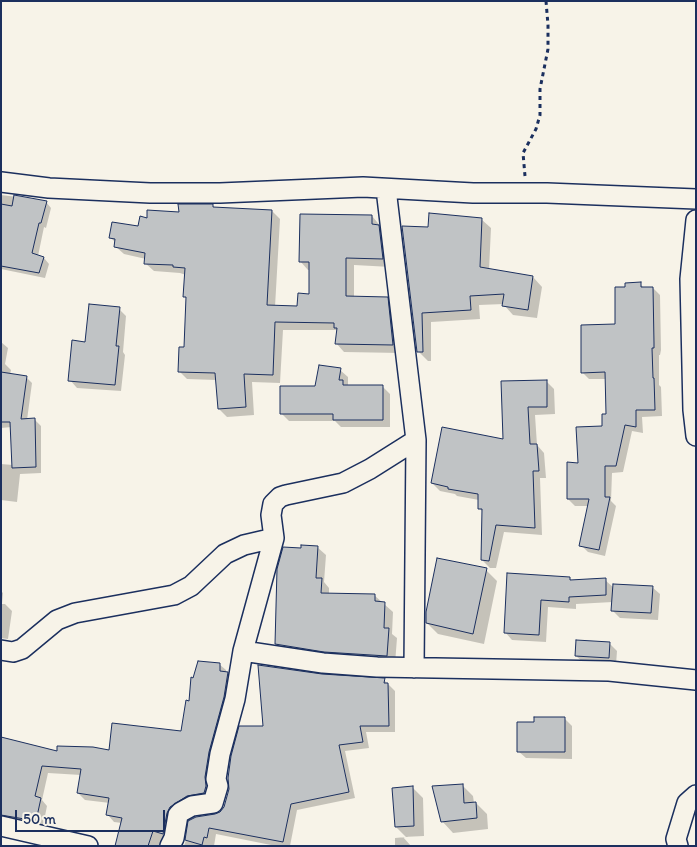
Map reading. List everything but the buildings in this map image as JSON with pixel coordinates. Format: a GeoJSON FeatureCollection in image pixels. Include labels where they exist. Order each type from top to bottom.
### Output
{"type":"FeatureCollection","features":[{"type":"Feature","properties":{"kind":"street"},"geometry":{"type":"LineString","coordinates":[[1,182],[49,188],[150,193],[220,193],[353,187],[473,193],[696,199]]}},
{"type":"Feature","properties":{"kind":"street"},"geometry":{"type":"LineString","coordinates":[[386,189],[416,440],[414,668]]}},
{"type":"Feature","properties":{"kind":"street"},"geometry":{"type":"LineString","coordinates":[[696,220],[690,279],[693,410],[696,436]]}},
{"type":"Feature","properties":{"kind":"street"},"geometry":{"type":"LineString","coordinates":[[170,846],[174,838],[178,815],[181,812],[192,806],[213,803],[218,786],[216,779],[220,754],[235,699],[243,651],[274,538],[271,509],[273,504],[280,497],[343,483],[370,469],[416,440]]}},
{"type":"Feature","properties":{"kind":"street"},"geometry":{"type":"LineString","coordinates":[[1,650],[13,652],[22,649],[57,620],[75,613],[174,595],[191,586],[225,554],[251,543],[274,538]]}},
{"type":"Feature","properties":{"kind":"street"},"geometry":{"type":"LineString","coordinates":[[243,651],[323,663],[377,667],[609,671],[696,680]]}},
{"type":"Feature","properties":{"kind":"street"},"geometry":{"type":"LineString","coordinates":[[678,846],[676,839],[687,803],[696,795]]}},
{"type":"Feature","properties":{"kind":"street"},"geometry":{"type":"LineString","coordinates":[[1,826],[88,846]]}},
{"type":"Feature","properties":{"kind":"path"},"geometry":{"type":"LineString","coordinates":[[526,193],[523,152],[536,129],[540,115],[540,89],[548,49],[546,1]]}}]}
